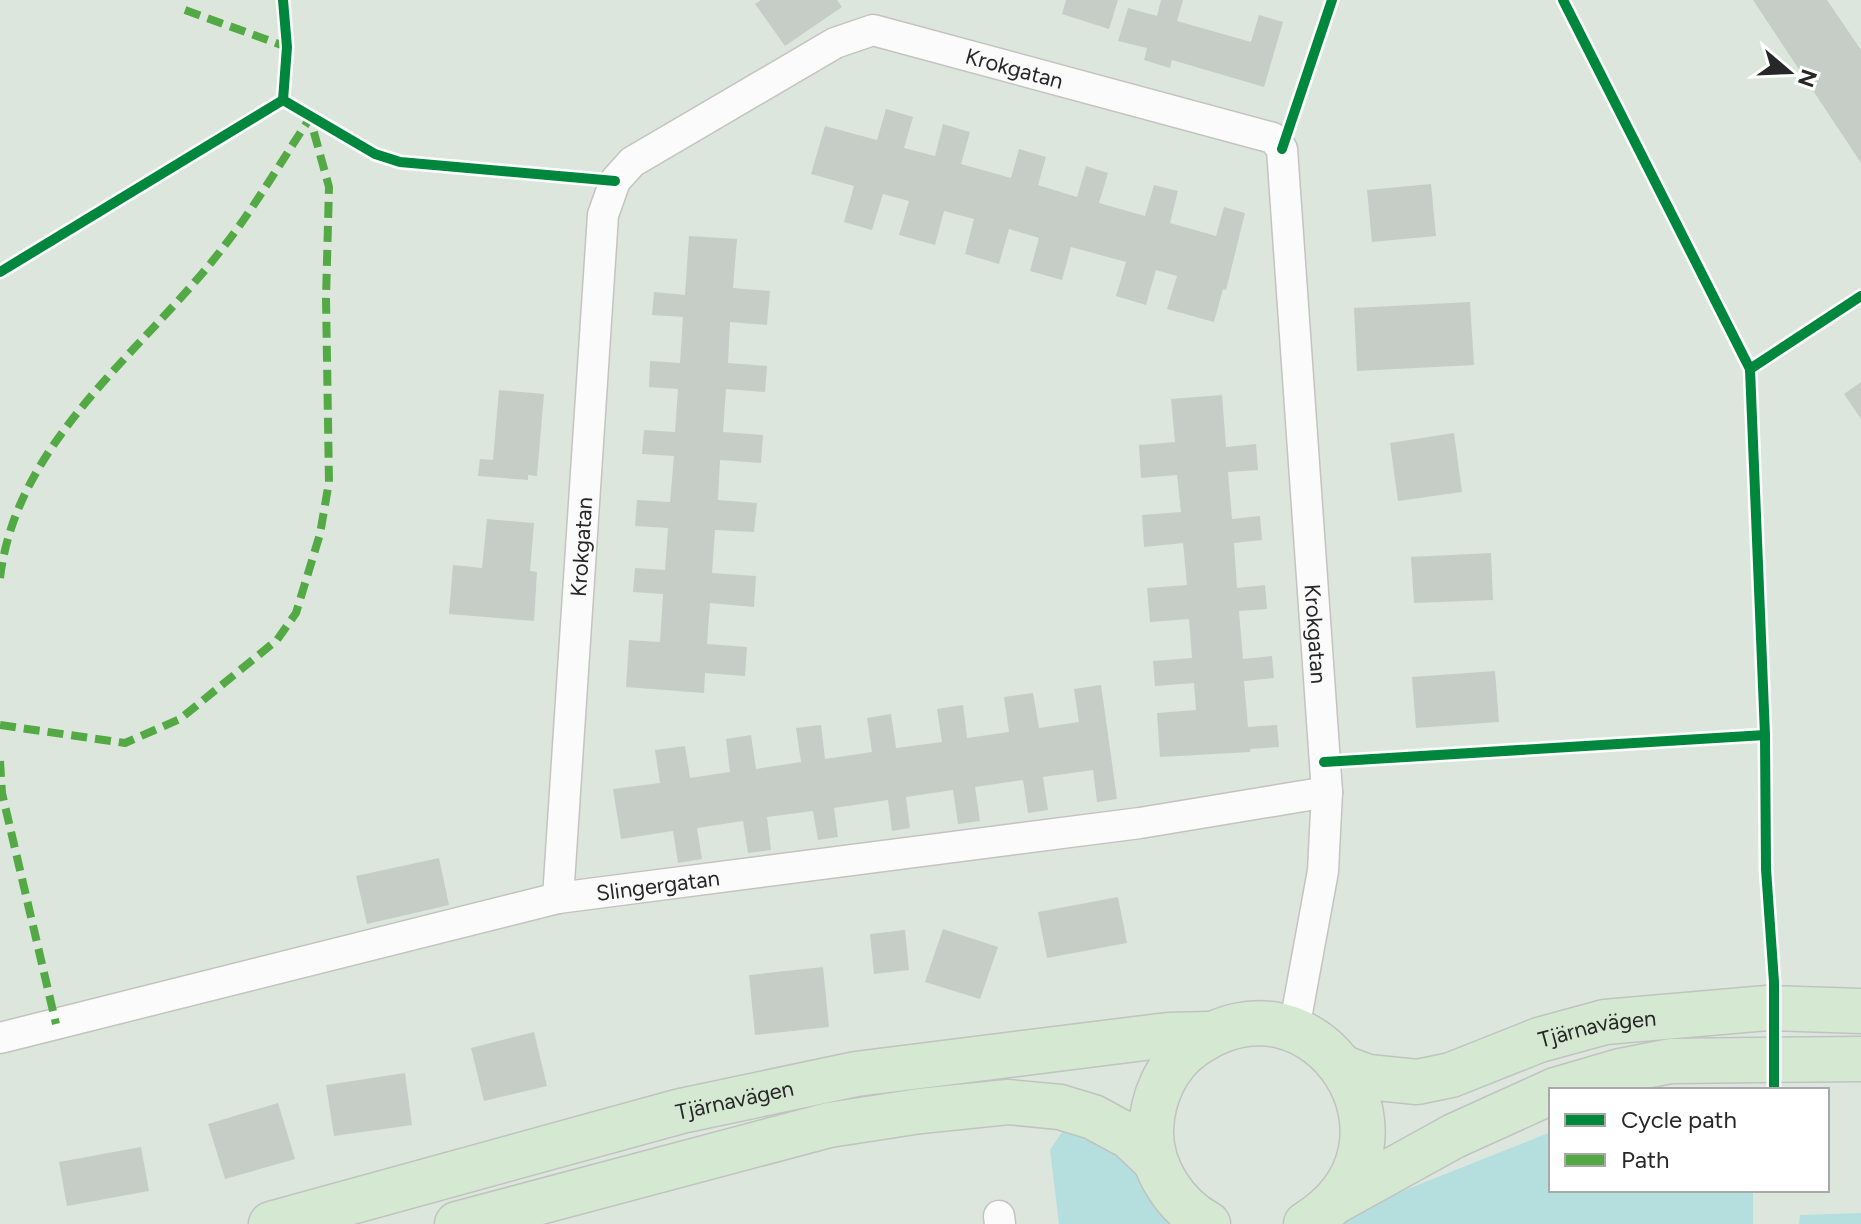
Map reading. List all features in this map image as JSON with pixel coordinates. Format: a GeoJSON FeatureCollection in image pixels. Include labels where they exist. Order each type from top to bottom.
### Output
{"type":"FeatureCollection","features":[{"type":"Feature","properties":{"kind":"highway","name":"Tjärnavägen"},"geometry":{"type":"LineString","coordinates":[[1344,1068],[1368,1077],[1417,1082],[1451,1075],[1539,1040],[1605,1022],[1767,1008],[1861,1011]]}},
{"type":"Feature","properties":{"kind":"highway","name":"Tjärnavägen"},"geometry":{"type":"LineString","coordinates":[[271,1224],[681,1111],[856,1074],[1168,1035],[1209,1034],[1237,1025],[1265,1023],[1294,1029],[1313,1039],[1344,1068],[1357,1093],[1364,1121],[1362,1149],[1353,1176],[1322,1212]]}},
{"type":"Feature","properties":{"kind":"highway","name":"Tjärnavägen"},"geometry":{"type":"LineString","coordinates":[[1155,1161],[1151,1132],[1154,1102],[1166,1074],[1185,1051],[1209,1034]]}},
{"type":"Feature","properties":{"kind":"highway","name":"Tjärnavägen"},"geometry":{"type":"LineString","coordinates":[[1563,1088],[1620,1071],[1671,1061],[1861,1059]]}},
{"type":"Feature","properties":{"kind":"highway","name":"Tjärnavägen"},"geometry":{"type":"LineString","coordinates":[[1322,1212],[1454,1136],[1549,1093]]}},
{"type":"Feature","properties":{"kind":"highway","name":"Tjärnavägen"},"geometry":{"type":"LineString","coordinates":[[457,1224],[829,1125],[1008,1102],[1060,1107],[1093,1117],[1130,1137],[1155,1161],[1172,1193],[1208,1224]]}},
{"type":"Feature","properties":{"kind":"street","name":"Krokgatan"},"geometry":{"type":"LineString","coordinates":[[558,898],[603,215],[615,181],[632,162],[835,43],[873,30],[1273,138],[1282,149],[1327,792],[1323,871],[1294,1029]]}},
{"type":"Feature","properties":{"kind":"street","name":"Slingergatan"},"geometry":{"type":"LineString","coordinates":[[0,1038],[558,898],[1124,825],[1327,792]]}},
{"type":"Feature","properties":{"kind":"shaded area"},"geometry":{"type":"Polygon","coordinates":[[[1069,1122],[1119,1147],[1184,1224],[1059,1224],[1050,1150],[1069,1122]]]}},
{"type":"Feature","properties":{"kind":"shaded area"},"geometry":{"type":"Polygon","coordinates":[[[1549,1133],[1549,1192],[1753,1192],[1753,1224],[1341,1224],[1350,1215],[1549,1133]]]}},
{"type":"Feature","properties":{"kind":"shaded area"},"geometry":{"type":"Polygon","coordinates":[[[1861,1213],[1861,1224],[1799,1224],[1800,1215],[1861,1213]]]}},
{"type":"Feature","properties":{"kind":"building"},"geometry":{"type":"Polygon","coordinates":[[[761,0],[837,0],[842,7],[785,46],[755,4],[761,0]]]}},
{"type":"Feature","properties":{"kind":"building"},"geometry":{"type":"Polygon","coordinates":[[[1066,0],[1118,0],[1109,29],[1062,14],[1066,0]]]}},
{"type":"Feature","properties":{"kind":"building"},"geometry":{"type":"Polygon","coordinates":[[[1161,0],[1183,0],[1177,21],[1251,42],[1259,15],[1283,22],[1264,87],[1172,60],[1170,68],[1144,60],[1147,48],[1118,41],[1128,8],[1157,16],[1161,0]]]}},
{"type":"Feature","properties":{"kind":"building"},"geometry":{"type":"Polygon","coordinates":[[[1753,0],[1827,0],[1861,50],[1861,163],[1753,0]]]}},
{"type":"Feature","properties":{"kind":"building"},"geometry":{"type":"Polygon","coordinates":[[[886,109],[913,117],[904,148],[935,156],[943,124],[970,132],[961,164],[1011,178],[1019,149],[1046,157],[1038,185],[1077,197],[1086,166],[1108,173],[1099,203],[1145,216],[1154,185],[1178,191],[1170,223],[1216,236],[1224,207],[1245,213],[1226,290],[1223,289],[1214,322],[1167,309],[1177,276],[1156,270],[1146,305],[1116,296],[1126,262],[1071,247],[1062,280],[1030,271],[1039,238],[1009,229],[999,264],[965,254],[974,219],[944,211],[935,245],[899,235],[909,201],[883,194],[872,230],[844,222],[854,186],[811,174],[825,126],[877,140],[886,109]]]}},
{"type":"Feature","properties":{"kind":"building"},"geometry":{"type":"Polygon","coordinates":[[[1431,184],[1436,236],[1372,242],[1367,190],[1431,184]]]}},
{"type":"Feature","properties":{"kind":"building"},"geometry":{"type":"Polygon","coordinates":[[[689,236],[737,239],[733,288],[770,291],[767,325],[730,322],[728,363],[767,366],[765,392],[726,389],[723,432],[763,435],[761,463],[720,460],[718,500],[757,503],[754,532],[715,530],[712,573],[756,576],[754,607],[710,603],[707,644],[747,647],[745,676],[705,673],[704,693],[626,687],[629,640],[660,642],[663,594],[633,592],[635,568],[665,570],[668,528],[635,526],[637,500],[670,502],[674,456],[642,454],[644,430],[675,432],[678,389],[649,387],[650,361],[680,363],[683,317],[652,315],[654,292],[685,295],[689,236]]]}},
{"type":"Feature","properties":{"kind":"building"},"geometry":{"type":"Polygon","coordinates":[[[1470,302],[1474,365],[1357,371],[1354,308],[1470,302]]]}},
{"type":"Feature","properties":{"kind":"building"},"geometry":{"type":"Polygon","coordinates":[[[1861,382],[1861,419],[1844,394],[1861,382]]]}},
{"type":"Feature","properties":{"kind":"building"},"geometry":{"type":"Polygon","coordinates":[[[499,390],[544,394],[537,476],[528,475],[528,480],[478,476],[480,459],[493,460],[499,390]]]}},
{"type":"Feature","properties":{"kind":"building"},"geometry":{"type":"Polygon","coordinates":[[[1222,395],[1226,447],[1256,444],[1258,470],[1228,472],[1232,519],[1260,516],[1262,540],[1234,543],[1237,588],[1265,585],[1267,609],[1239,611],[1243,659],[1272,656],[1274,678],[1244,681],[1248,727],[1277,725],[1279,747],[1250,749],[1250,752],[1160,757],[1157,713],[1196,710],[1194,683],[1155,686],[1153,661],[1192,658],[1189,619],[1150,622],[1147,588],[1187,585],[1183,543],[1144,547],[1142,515],[1181,512],[1177,475],[1141,478],[1139,445],[1175,442],[1171,399],[1222,395]]]}},
{"type":"Feature","properties":{"kind":"building"},"geometry":{"type":"Polygon","coordinates":[[[1454,433],[1462,492],[1398,501],[1390,443],[1454,433]]]}},
{"type":"Feature","properties":{"kind":"building"},"geometry":{"type":"Polygon","coordinates":[[[487,519],[534,523],[530,571],[537,572],[534,621],[449,614],[453,565],[482,568],[487,519]]]}},
{"type":"Feature","properties":{"kind":"building"},"geometry":{"type":"Polygon","coordinates":[[[1491,553],[1493,600],[1414,603],[1411,557],[1491,553]]]}},
{"type":"Feature","properties":{"kind":"building"},"geometry":{"type":"Polygon","coordinates":[[[1495,671],[1499,722],[1416,728],[1412,677],[1495,671]]]}},
{"type":"Feature","properties":{"kind":"building"},"geometry":{"type":"Polygon","coordinates":[[[1101,685],[1117,799],[1097,802],[1093,770],[1043,777],[1048,810],[1028,813],[1023,780],[975,787],[980,821],[958,824],[953,790],[906,797],[910,828],[892,831],[888,800],[834,808],[838,837],[818,840],[813,811],[767,817],[771,850],[748,853],[743,821],[697,828],[702,859],[678,863],[673,831],[621,839],[613,789],[660,783],[655,750],[685,746],[690,778],[730,772],[726,739],[751,735],[756,769],[801,762],[796,728],[821,725],[825,759],[872,752],[867,718],[891,714],[896,748],[942,742],[937,709],[963,705],[967,738],[1009,732],[1004,697],[1033,693],[1039,728],[1079,722],[1074,689],[1101,685]]]}},
{"type":"Feature","properties":{"kind":"building"},"geometry":{"type":"Polygon","coordinates":[[[439,858],[449,905],[367,924],[356,876],[439,858]]]}},
{"type":"Feature","properties":{"kind":"building"},"geometry":{"type":"Polygon","coordinates":[[[1118,897],[1127,943],[1047,958],[1038,912],[1118,897]]]}},
{"type":"Feature","properties":{"kind":"building"},"geometry":{"type":"Polygon","coordinates":[[[943,929],[998,947],[980,999],[925,982],[943,929]]]}},
{"type":"Feature","properties":{"kind":"building"},"geometry":{"type":"Polygon","coordinates":[[[905,930],[909,970],[874,974],[870,934],[905,930]]]}},
{"type":"Feature","properties":{"kind":"building"},"geometry":{"type":"Polygon","coordinates":[[[823,967],[829,1027],[755,1035],[749,975],[823,967]]]}},
{"type":"Feature","properties":{"kind":"building"},"geometry":{"type":"Polygon","coordinates":[[[534,1032],[547,1086],[484,1101],[471,1048],[534,1032]]]}},
{"type":"Feature","properties":{"kind":"building"},"geometry":{"type":"Polygon","coordinates":[[[405,1073],[412,1125],[334,1136],[326,1085],[405,1073]]]}},
{"type":"Feature","properties":{"kind":"building"},"geometry":{"type":"Polygon","coordinates":[[[278,1103],[295,1159],[225,1179],[208,1124],[278,1103]]]}},
{"type":"Feature","properties":{"kind":"building"},"geometry":{"type":"Polygon","coordinates":[[[141,1147],[149,1191],[67,1206],[59,1162],[141,1147]]]}},
{"type":"Feature","properties":{"kind":"marked path"},"geometry":{"type":"LineString","coordinates":[[185,10],[287,47]]}},
{"type":"Feature","properties":{"kind":"marked path"},"geometry":{"type":"LineString","coordinates":[[0,578],[11,528],[31,482],[58,439],[89,399],[225,245],[310,118]]}},
{"type":"Feature","properties":{"kind":"marked path"},"geometry":{"type":"LineString","coordinates":[[0,725],[125,743],[180,719],[277,640],[296,613],[320,534],[329,482],[326,298],[329,187],[310,118]]}},
{"type":"Feature","properties":{"kind":"marked path"},"geometry":{"type":"LineString","coordinates":[[0,761],[2,793],[56,1024]]}},
{"type":"Feature","properties":{"kind":"cycle path"},"geometry":{"type":"LineString","coordinates":[[0,272],[283,100],[287,47],[283,0]]}},
{"type":"Feature","properties":{"kind":"cycle path"},"geometry":{"type":"LineString","coordinates":[[1282,149],[1332,0]]}},
{"type":"Feature","properties":{"kind":"cycle path"},"geometry":{"type":"LineString","coordinates":[[1563,0],[1750,369],[1765,735],[1766,869],[1774,982],[1774,1088]]}},
{"type":"Feature","properties":{"kind":"cycle path"},"geometry":{"type":"LineString","coordinates":[[283,100],[375,154],[400,162],[615,181]]}},
{"type":"Feature","properties":{"kind":"cycle path"},"geometry":{"type":"LineString","coordinates":[[1750,369],[1861,296]]}},
{"type":"Feature","properties":{"kind":"cycle path"},"geometry":{"type":"LineString","coordinates":[[1324,762],[1765,735]]}}]}
